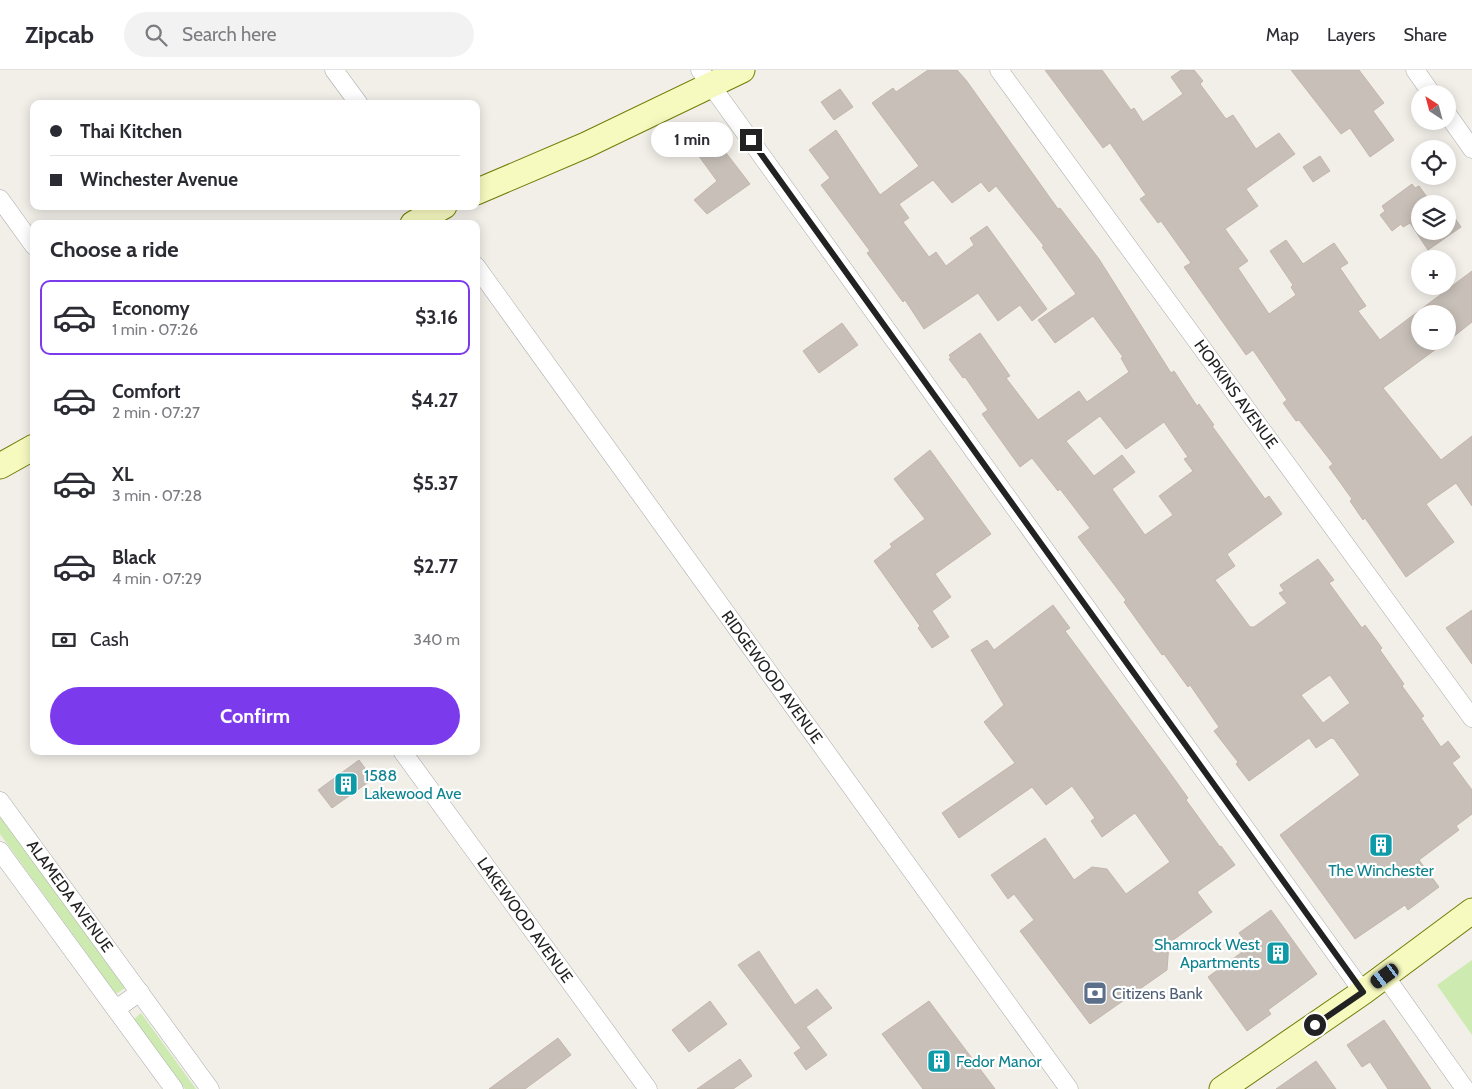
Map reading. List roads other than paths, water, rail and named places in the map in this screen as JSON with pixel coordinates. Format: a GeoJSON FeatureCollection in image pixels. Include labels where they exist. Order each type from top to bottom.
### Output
{"type":"FeatureCollection","features":[{"type":"Feature","properties":{"kind":"street"},"geometry":{"type":"LineString","coordinates":[[334,70],[356,100]]}},
{"type":"Feature","properties":{"kind":"street"},"geometry":{"type":"LineString","coordinates":[[480,190],[586,145],[706,78],[742,70]]}},
{"type":"Feature","properties":{"kind":"street","name":"HOPKINS AVENUE"},"geometry":{"type":"LineString","coordinates":[[999,70],[1472,718]]}},
{"type":"Feature","properties":{"kind":"street"},"geometry":{"type":"LineString","coordinates":[[1415,70],[1426,85]]}},
{"type":"Feature","properties":{"kind":"street"},"geometry":{"type":"LineString","coordinates":[[706,78],[1363,992]]}},
{"type":"Feature","properties":{"kind":"street"},"geometry":{"type":"LineString","coordinates":[[1456,126],[1472,149]]}},
{"type":"Feature","properties":{"kind":"street"},"geometry":{"type":"LineString","coordinates":[[0,199],[30,240]]}},
{"type":"Feature","properties":{"kind":"street"},"geometry":{"type":"LineString","coordinates":[[422,220],[440,212]]}},
{"type":"Feature","properties":{"kind":"street","name":"RIDGEWOOD AVENUE"},"geometry":{"type":"LineString","coordinates":[[480,272],[1068,1089]]}},
{"type":"Feature","properties":{"kind":"street"},"geometry":{"type":"LineString","coordinates":[[0,466],[30,449]]}},
{"type":"Feature","properties":{"kind":"street","name":"LAKEWOOD AVENUE"},"geometry":{"type":"LineString","coordinates":[[405,755],[648,1089]]}},
{"type":"Feature","properties":{"kind":"street","name":"ALAMEDA AVENUE"},"geometry":{"type":"LineString","coordinates":[[0,801],[210,1089]]}},
{"type":"Feature","properties":{"kind":"street","name":"ALAMEDA AVENUE"},"geometry":{"type":"LineString","coordinates":[[0,851],[174,1089]]}},
{"type":"Feature","properties":{"kind":"street"},"geometry":{"type":"LineString","coordinates":[[1222,1089],[1363,992],[1472,911]]}},
{"type":"Feature","properties":{"kind":"street"},"geometry":{"type":"LineString","coordinates":[[1385,976],[1465,1089]]}},
{"type":"Feature","properties":{"kind":"street"},"geometry":{"type":"LineString","coordinates":[[116,1009],[140,992]]}},
{"type":"Feature","properties":{"kind":"place","name":"1588 Lakewood Ave"},"geometry":{"type":"Point","coordinates":[346,784]}},
{"type":"Feature","properties":{"kind":"place","name":"The Winchester"},"geometry":{"type":"Point","coordinates":[1381,845]}},
{"type":"Feature","properties":{"kind":"place","name":"Shamrock West Apartments"},"geometry":{"type":"Point","coordinates":[1278,953]}},
{"type":"Feature","properties":{"kind":"place","name":"Citizens Bank"},"geometry":{"type":"Point","coordinates":[1095,993]}},
{"type":"Feature","properties":{"kind":"place","name":"Fedor Manor"},"geometry":{"type":"Point","coordinates":[939,1061]}}]}
